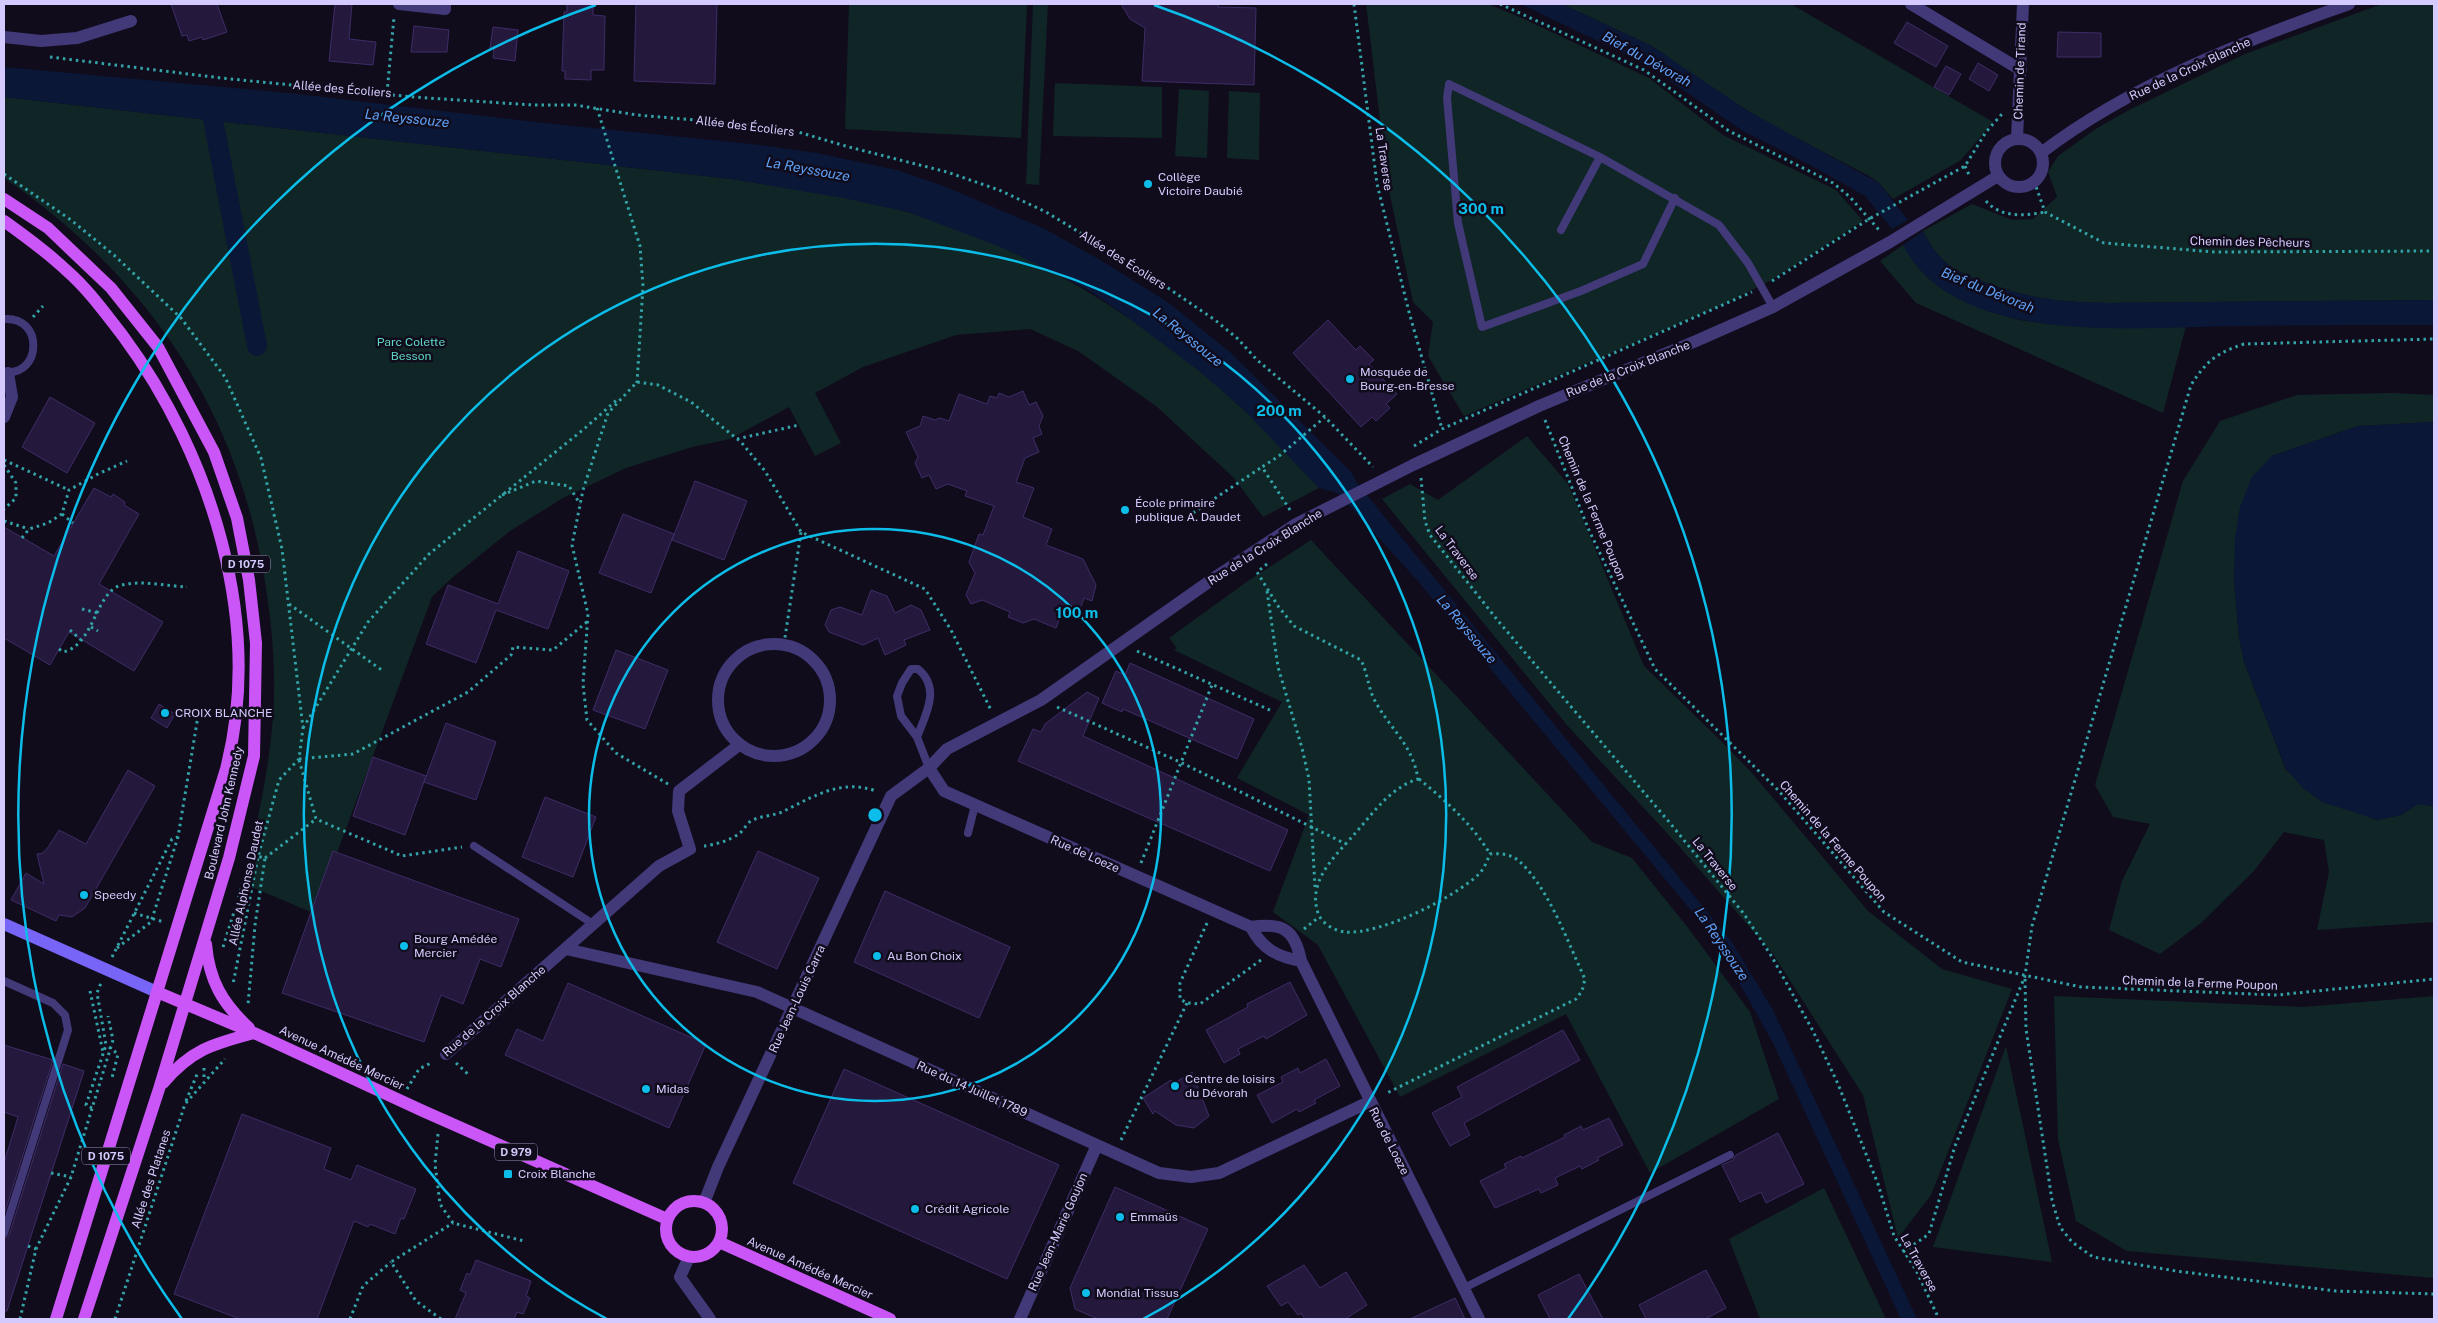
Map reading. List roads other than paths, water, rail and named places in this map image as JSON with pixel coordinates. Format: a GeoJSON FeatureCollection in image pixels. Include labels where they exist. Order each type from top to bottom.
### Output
{"type":"FeatureCollection","features":[{"type":"Feature","properties":{"kind":"main road","name":"Boulevard John Kennedy"},"geometry":{"type":"LineString","coordinates":[[4,199],[48,228],[111,288],[158,346],[214,452],[237,518],[249,580],[256,643],[254,756],[229,858],[185,1004]]}},
{"type":"Feature","properties":{"kind":"main road","name":"Boulevard John Kennedy"},"geometry":{"type":"LineString","coordinates":[[4,221],[67,270],[102,308],[163,395],[184,434],[204,481],[234,596],[238,662],[232,749],[157,992]]}},
{"type":"Feature","properties":{"kind":"main road","name":"Avenue Amédée Mercier"},"geometry":{"type":"LineString","coordinates":[[4,924],[254,1033],[439,1118],[667,1219]]}},
{"type":"Feature","properties":{"kind":"main road"},"geometry":{"type":"LineString","coordinates":[[205,937],[208,966],[219,992],[233,1013],[254,1033]]}},
{"type":"Feature","properties":{"kind":"main road","name":"D 1075"},"geometry":{"type":"LineString","coordinates":[[56,1319],[157,992]]}},
{"type":"Feature","properties":{"kind":"main road","name":"D 1075"},"geometry":{"type":"LineString","coordinates":[[84,1319],[185,1004]]}},
{"type":"Feature","properties":{"kind":"main road"},"geometry":{"type":"LineString","coordinates":[[159,1089],[176,1068],[198,1051],[219,1042],[254,1033]]}},
{"type":"Feature","properties":{"kind":"main road"},"geometry":{"type":"LineString","coordinates":[[686,1202],[704,1203],[718,1215],[722,1224],[719,1242],[707,1255],[689,1257],[681,1254],[669,1243],[666,1235],[667,1219],[672,1212],[686,1202]]}},
{"type":"Feature","properties":{"kind":"main road","name":"Avenue Amédée Mercier"},"geometry":{"type":"LineString","coordinates":[[719,1242],[890,1319]]}},
{"type":"Feature","properties":{"kind":"street"},"geometry":{"type":"LineString","coordinates":[[398,5],[445,9],[445,4]]}},
{"type":"Feature","properties":{"kind":"street"},"geometry":{"type":"LineString","coordinates":[[1911,4],[2021,70]]}},
{"type":"Feature","properties":{"kind":"street","name":"Chemin de Tirand"},"geometry":{"type":"LineString","coordinates":[[2017,138],[2023,4]]}},
{"type":"Feature","properties":{"kind":"street","name":"Rue de la Croix Blanche"},"geometry":{"type":"LineString","coordinates":[[2041,153],[2061,138],[2130,98],[2206,59],[2279,28],[2348,4]]}},
{"type":"Feature","properties":{"kind":"street"},"geometry":{"type":"LineString","coordinates":[[4,37],[41,41],[77,38],[131,21]]}},
{"type":"Feature","properties":{"kind":"street"},"geometry":{"type":"LineString","coordinates":[[2017,138],[2029,141],[2041,153],[2042,170],[2034,181],[2018,187],[2010,185],[1998,176],[1995,168],[1997,152],[2009,140],[2017,138]]}},
{"type":"Feature","properties":{"kind":"street","name":"Rue de la Croix Blanche"},"geometry":{"type":"LineString","coordinates":[[891,796],[929,768],[946,748],[1041,700],[1217,576],[1296,524],[1413,465],[1539,406],[1773,307],[1890,242],[1998,176]]}},
{"type":"Feature","properties":{"kind":"street"},"geometry":{"type":"LineString","coordinates":[[4,417],[12,397],[6,372]]}},
{"type":"Feature","properties":{"kind":"street"},"geometry":{"type":"LineString","coordinates":[[766,644],[784,644],[808,654],[825,673],[830,690],[831,707],[827,723],[811,743],[788,755],[771,757],[754,753],[739,745],[727,731],[719,714],[718,695],[722,677],[733,661],[748,650],[766,644]]}},
{"type":"Feature","properties":{"kind":"street","name":"Rue de la Croix Blanche"},"geometry":{"type":"LineString","coordinates":[[446,1054],[660,866],[690,849],[678,811],[679,791],[739,745]]}},
{"type":"Feature","properties":{"kind":"street","name":"Rue de Loeze"},"geometry":{"type":"LineString","coordinates":[[929,768],[944,791],[1252,927],[1268,924],[1282,928],[1293,935],[1298,945],[1301,961],[1369,1102],[1479,1319]]}},
{"type":"Feature","properties":{"kind":"street","name":"Rue Jean-Louis Carra"},"geometry":{"type":"LineString","coordinates":[[704,1203],[718,1167],[891,796]]}},
{"type":"Feature","properties":{"kind":"street"},"geometry":{"type":"LineString","coordinates":[[1252,927],[1264,946],[1272,952],[1301,961]]}},
{"type":"Feature","properties":{"kind":"street","name":"Rue du 14 Juillet 1789"},"geometry":{"type":"LineString","coordinates":[[566,949],[757,992],[1159,1174],[1191,1177],[1220,1174],[1369,1102]]}},
{"type":"Feature","properties":{"kind":"street","name":"Rue Jean-Marie Goujon"},"geometry":{"type":"LineString","coordinates":[[1020,1319],[1097,1146]]}},
{"type":"Feature","properties":{"kind":"street"},"geometry":{"type":"LineString","coordinates":[[689,1257],[680,1277],[710,1319]]}},
{"type":"Feature","properties":{"kind":"lane"},"geometry":{"type":"LineString","coordinates":[[1676,198],[1644,264],[1581,291],[1482,327],[1458,223],[1447,98],[1450,84],[1600,157],[1676,198],[1719,224],[1763,287],[1773,307]]}},
{"type":"Feature","properties":{"kind":"lane"},"geometry":{"type":"LineString","coordinates":[[1561,230],[1600,157]]}},
{"type":"Feature","properties":{"kind":"lane"},"geometry":{"type":"LineString","coordinates":[[4,319],[18,320],[26,326],[34,341],[30,359],[17,371],[6,372]]}},
{"type":"Feature","properties":{"kind":"lane"},"geometry":{"type":"LineString","coordinates":[[917,737],[930,703],[931,691],[926,675],[918,668],[911,668],[897,696],[901,716],[917,737],[929,768]]}},
{"type":"Feature","properties":{"kind":"lane"},"geometry":{"type":"LineString","coordinates":[[968,833],[975,805]]}},
{"type":"Feature","properties":{"kind":"lane"},"geometry":{"type":"LineString","coordinates":[[474,846],[593,924]]}},
{"type":"Feature","properties":{"kind":"lane"},"geometry":{"type":"LineString","coordinates":[[4,981],[53,1003],[65,1015],[68,1030],[4,1233]]}},
{"type":"Feature","properties":{"kind":"lane"},"geometry":{"type":"LineString","coordinates":[[1464,1288],[1730,1155]]}},
{"type":"Feature","properties":{"kind":"water","name":"Bief du Dévorah"},"geometry":{"type":"Polygon","coordinates":[[[1521,4],[1562,4],[1652,46],[1748,111],[1879,183],[1908,220],[1892,229],[1865,196],[1743,131],[1645,64],[1521,4]]]}},
{"type":"Feature","properties":{"kind":"water","name":"La Reyssouze"},"geometry":{"type":"Polygon","coordinates":[[[4,67],[289,93],[553,124],[761,145],[817,153],[897,170],[941,185],[1045,229],[1102,261],[1169,303],[1231,353],[1352,473],[1357,483],[1731,941],[1773,1010],[1917,1319],[1901,1319],[1774,1045],[1726,959],[1699,920],[1417,580],[1338,493],[1319,488],[1243,409],[1198,370],[1087,289],[1003,248],[908,212],[843,198],[732,179],[4,97],[4,67]]]}},
{"type":"Feature","properties":{"kind":"water","name":"Bief du Dévorah"},"geometry":{"type":"Polygon","coordinates":[[[1923,231],[1931,246],[1946,263],[1971,277],[2029,296],[2075,302],[2109,303],[2434,300],[2434,325],[2100,328],[2052,324],[2005,316],[1963,301],[1928,278],[1903,245],[1923,231]]]}},
{"type":"Feature","properties":{"kind":"water"},"geometry":{"type":"Polygon","coordinates":[[[2434,422],[2434,806],[2418,804],[2401,815],[2378,820],[2322,802],[2303,788],[2286,769],[2244,662],[2239,637],[2234,581],[2235,538],[2240,507],[2252,477],[2272,456],[2358,426],[2434,422]]]}},
{"type":"Feature","properties":{"kind":"waterway"},"geometry":{"type":"LineString","coordinates":[[209,99],[257,346]]}},
{"type":"Feature","properties":{"kind":"place","name":"Collège Victoire Daubié"},"geometry":{"type":"Point","coordinates":[1148,184]}},
{"type":"Feature","properties":{"kind":"place","name":"Mosquée de Bourg-en-Bresse"},"geometry":{"type":"Point","coordinates":[1350,379]}},
{"type":"Feature","properties":{"kind":"place","name":"École primaire publique A. Daudet"},"geometry":{"type":"Point","coordinates":[1125,510]}},
{"type":"Feature","properties":{"kind":"place","name":"CROIX BLANCHE"},"geometry":{"type":"Point","coordinates":[165,713]}},
{"type":"Feature","properties":{"kind":"place","name":"Speedy"},"geometry":{"type":"Point","coordinates":[84,895]}},
{"type":"Feature","properties":{"kind":"place","name":"Bourg Amédée Mercier"},"geometry":{"type":"Point","coordinates":[404,946]}},
{"type":"Feature","properties":{"kind":"place","name":"Au Bon Choix"},"geometry":{"type":"Point","coordinates":[877,956]}},
{"type":"Feature","properties":{"kind":"place","name":"Centre de loisirs du Dévorah"},"geometry":{"type":"Point","coordinates":[1175,1086]}},
{"type":"Feature","properties":{"kind":"place","name":"Midas"},"geometry":{"type":"Point","coordinates":[646,1089]}},
{"type":"Feature","properties":{"kind":"place","name":"Croix Blanche"},"geometry":{"type":"Point","coordinates":[508,1174]}},
{"type":"Feature","properties":{"kind":"place","name":"Crédit Agricole"},"geometry":{"type":"Point","coordinates":[915,1209]}},
{"type":"Feature","properties":{"kind":"place","name":"Emmaüs"},"geometry":{"type":"Point","coordinates":[1120,1217]}},
{"type":"Feature","properties":{"kind":"place","name":"Mondial Tissus"},"geometry":{"type":"Point","coordinates":[1086,1293]}},
{"type":"Feature","properties":{"kind":"park label","name":"Parc Colette Besson"},"geometry":{"type":"Point","coordinates":[411,349]}}]}
